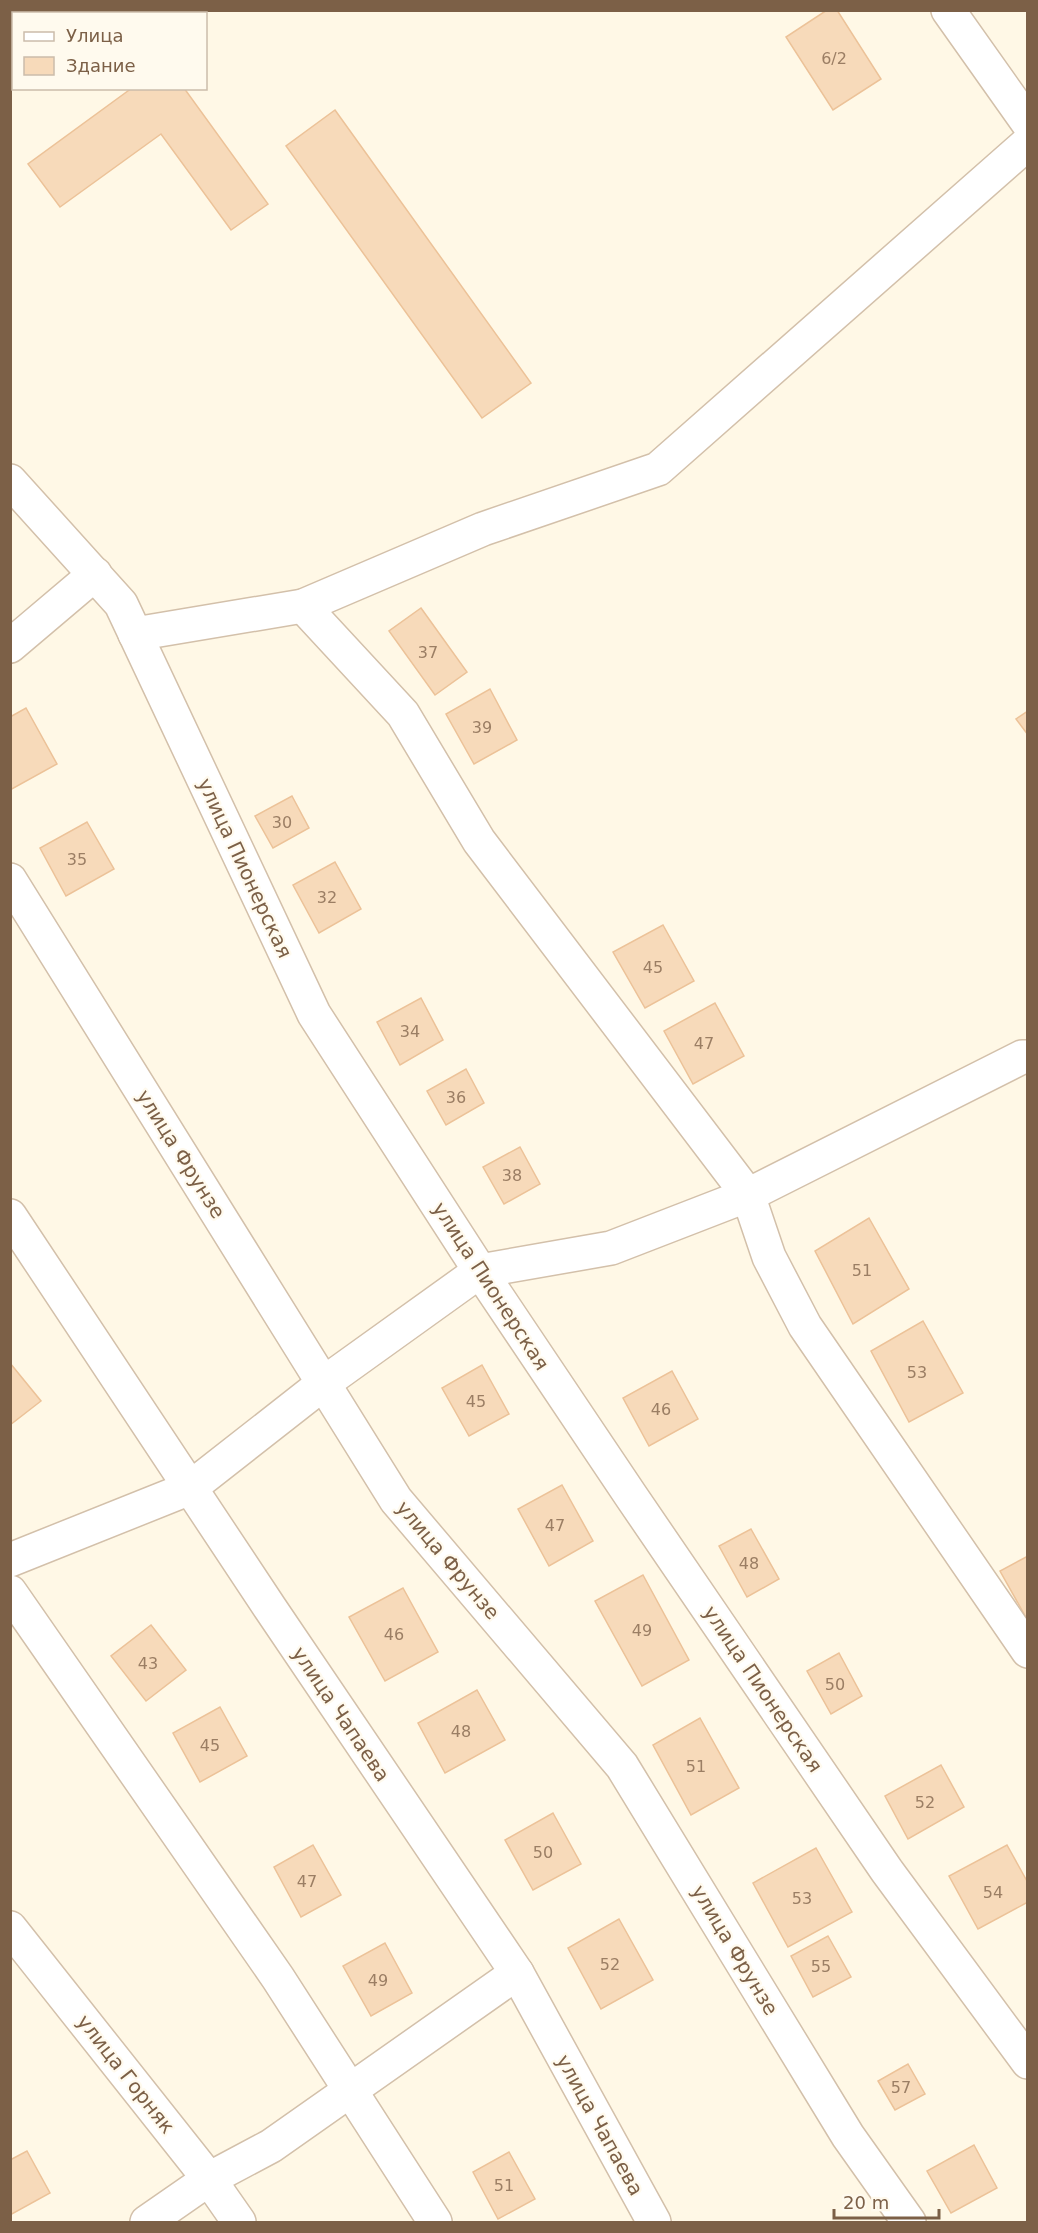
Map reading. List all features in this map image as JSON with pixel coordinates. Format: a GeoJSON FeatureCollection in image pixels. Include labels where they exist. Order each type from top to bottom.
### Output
{"type":"FeatureCollection","features":[{"type":"Feature","properties":{"kind":"street"},"geometry":{"type":"LineString","coordinates":[[962,16],[1028,123]]}},
{"type":"Feature","properties":{"kind":"street"},"geometry":{"type":"LineString","coordinates":[[135,634],[303,606],[483,529],[658,469],[1028,143]]}},
{"type":"Feature","properties":{"kind":"street","name":"улица Пионерская"},"geometry":{"type":"LineString","coordinates":[[10,480],[121,604],[314,1014],[480,1271],[880,1861],[1028,2062]]}},
{"type":"Feature","properties":{"kind":"street"},"geometry":{"type":"LineString","coordinates":[[10,646],[94,574]]}},
{"type":"Feature","properties":{"kind":"street"},"geometry":{"type":"LineString","coordinates":[[303,606],[403,714],[478,841],[748,1195],[769,1257],[805,1326],[1028,1651]]}},
{"type":"Feature","properties":{"kind":"street","name":"улица Фрунзе"},"geometry":{"type":"LineString","coordinates":[[10,880],[396,1500],[622,1766],[848,2136],[909,2223]]}},
{"type":"Feature","properties":{"kind":"street"},"geometry":{"type":"LineString","coordinates":[[10,1560],[190,1488],[324,1383],[480,1271],[611,1248],[748,1195],[1022,1058],[1028,1058]]}},
{"type":"Feature","properties":{"kind":"street","name":"улица Чапаева"},"geometry":{"type":"LineString","coordinates":[[10,1216],[190,1488],[517,1973],[654,2223]]}},
{"type":"Feature","properties":{"kind":"street"},"geometry":{"type":"LineString","coordinates":[[10,1592],[278,1978],[435,2223]]}},
{"type":"Feature","properties":{"kind":"street","name":"улица Горняк"},"geometry":{"type":"LineString","coordinates":[[10,1928],[209,2179],[239,2223]]}},
{"type":"Feature","properties":{"kind":"street"},"geometry":{"type":"LineString","coordinates":[[147,2223],[209,2179],[271,2146],[517,1973]]}},
{"type":"Feature","properties":{"kind":"building"},"geometry":{"type":"Polygon","coordinates":[[[827,10],[837,10],[881,79],[833,110],[786,37],[827,10]]]}},
{"type":"Feature","properties":{"kind":"building"},"geometry":{"type":"Polygon","coordinates":[[[129,90],[185,90],[268,204],[231,230],[161,134],[60,207],[28,164],[129,90]]]}},
{"type":"Feature","properties":{"kind":"building"},"geometry":{"type":"Polygon","coordinates":[[[335,110],[531,383],[482,418],[286,146],[335,110]]]}},
{"type":"Feature","properties":{"kind":"building"},"geometry":{"type":"Polygon","coordinates":[[[421,608],[467,672],[435,695],[389,631],[421,608]]]}},
{"type":"Feature","properties":{"kind":"building"},"geometry":{"type":"Polygon","coordinates":[[[490,689],[517,740],[474,764],[446,714],[490,689]]]}},
{"type":"Feature","properties":{"kind":"building"},"geometry":{"type":"Polygon","coordinates":[[[26,708],[57,764],[10,790],[10,717],[26,708]]]}},
{"type":"Feature","properties":{"kind":"building"},"geometry":{"type":"Polygon","coordinates":[[[1028,711],[1028,735],[1016,719],[1028,711]]]}},
{"type":"Feature","properties":{"kind":"building"},"geometry":{"type":"Polygon","coordinates":[[[292,796],[309,828],[273,848],[255,816],[292,796]]]}},
{"type":"Feature","properties":{"kind":"building"},"geometry":{"type":"Polygon","coordinates":[[[87,822],[114,869],[66,896],[40,848],[87,822]]]}},
{"type":"Feature","properties":{"kind":"building"},"geometry":{"type":"Polygon","coordinates":[[[335,862],[361,909],[319,933],[293,885],[335,862]]]}},
{"type":"Feature","properties":{"kind":"building"},"geometry":{"type":"Polygon","coordinates":[[[663,925],[694,981],[645,1008],[613,952],[663,925]]]}},
{"type":"Feature","properties":{"kind":"building"},"geometry":{"type":"Polygon","coordinates":[[[421,998],[443,1040],[400,1065],[377,1022],[421,998]]]}},
{"type":"Feature","properties":{"kind":"building"},"geometry":{"type":"Polygon","coordinates":[[[715,1003],[744,1056],[693,1084],[664,1031],[715,1003]]]}},
{"type":"Feature","properties":{"kind":"building"},"geometry":{"type":"Polygon","coordinates":[[[466,1069],[484,1103],[446,1125],[427,1091],[466,1069]]]}},
{"type":"Feature","properties":{"kind":"building"},"geometry":{"type":"Polygon","coordinates":[[[520,1147],[540,1184],[504,1204],[483,1167],[520,1147]]]}},
{"type":"Feature","properties":{"kind":"building"},"geometry":{"type":"Polygon","coordinates":[[[869,1218],[909,1289],[853,1324],[815,1251],[869,1218]]]}},
{"type":"Feature","properties":{"kind":"building"},"geometry":{"type":"Polygon","coordinates":[[[923,1321],[963,1393],[909,1422],[871,1351],[923,1321]]]}},
{"type":"Feature","properties":{"kind":"building"},"geometry":{"type":"Polygon","coordinates":[[[10,1363],[41,1401],[10,1425],[10,1363]]]}},
{"type":"Feature","properties":{"kind":"building"},"geometry":{"type":"Polygon","coordinates":[[[482,1365],[509,1414],[469,1436],[442,1388],[482,1365]]]}},
{"type":"Feature","properties":{"kind":"building"},"geometry":{"type":"Polygon","coordinates":[[[672,1371],[698,1419],[649,1446],[623,1398],[672,1371]]]}},
{"type":"Feature","properties":{"kind":"building"},"geometry":{"type":"Polygon","coordinates":[[[562,1485],[593,1541],[549,1566],[518,1509],[562,1485]]]}},
{"type":"Feature","properties":{"kind":"building"},"geometry":{"type":"Polygon","coordinates":[[[751,1529],[779,1579],[747,1597],[719,1546],[751,1529]]]}},
{"type":"Feature","properties":{"kind":"building"},"geometry":{"type":"Polygon","coordinates":[[[1028,1556],[1028,1621],[1000,1571],[1028,1556]]]}},
{"type":"Feature","properties":{"kind":"building"},"geometry":{"type":"Polygon","coordinates":[[[643,1575],[689,1660],[642,1686],[595,1601],[643,1575]]]}},
{"type":"Feature","properties":{"kind":"building"},"geometry":{"type":"Polygon","coordinates":[[[403,1588],[438,1652],[385,1681],[349,1617],[403,1588]]]}},
{"type":"Feature","properties":{"kind":"building"},"geometry":{"type":"Polygon","coordinates":[[[151,1625],[186,1670],[146,1701],[111,1656],[151,1625]]]}},
{"type":"Feature","properties":{"kind":"building"},"geometry":{"type":"Polygon","coordinates":[[[839,1653],[862,1696],[831,1714],[807,1671],[839,1653]]]}},
{"type":"Feature","properties":{"kind":"building"},"geometry":{"type":"Polygon","coordinates":[[[477,1690],[505,1740],[445,1773],[418,1723],[477,1690]]]}},
{"type":"Feature","properties":{"kind":"building"},"geometry":{"type":"Polygon","coordinates":[[[220,1707],[247,1756],[200,1782],[173,1733],[220,1707]]]}},
{"type":"Feature","properties":{"kind":"building"},"geometry":{"type":"Polygon","coordinates":[[[700,1718],[739,1788],[691,1815],[653,1745],[700,1718]]]}},
{"type":"Feature","properties":{"kind":"building"},"geometry":{"type":"Polygon","coordinates":[[[941,1765],[964,1807],[908,1839],[885,1796],[941,1765]]]}},
{"type":"Feature","properties":{"kind":"building"},"geometry":{"type":"Polygon","coordinates":[[[553,1813],[581,1864],[533,1890],[505,1840],[553,1813]]]}},
{"type":"Feature","properties":{"kind":"building"},"geometry":{"type":"Polygon","coordinates":[[[313,1845],[341,1895],[301,1917],[274,1867],[313,1845]]]}},
{"type":"Feature","properties":{"kind":"building"},"geometry":{"type":"Polygon","coordinates":[[[1007,1845],[1028,1883],[1028,1902],[978,1929],[949,1876],[1007,1845]]]}},
{"type":"Feature","properties":{"kind":"building"},"geometry":{"type":"Polygon","coordinates":[[[816,1848],[852,1912],[788,1947],[753,1883],[816,1848]]]}},
{"type":"Feature","properties":{"kind":"building"},"geometry":{"type":"Polygon","coordinates":[[[619,1919],[653,1980],[601,2009],[568,1948],[619,1919]]]}},
{"type":"Feature","properties":{"kind":"building"},"geometry":{"type":"Polygon","coordinates":[[[828,1936],[851,1977],[813,1997],[791,1956],[828,1936]]]}},
{"type":"Feature","properties":{"kind":"building"},"geometry":{"type":"Polygon","coordinates":[[[385,1943],[412,1993],[371,2016],[343,1966],[385,1943]]]}},
{"type":"Feature","properties":{"kind":"building"},"geometry":{"type":"Polygon","coordinates":[[[908,2064],[925,2094],[895,2110],[878,2081],[908,2064]]]}},
{"type":"Feature","properties":{"kind":"building"},"geometry":{"type":"Polygon","coordinates":[[[974,2145],[997,2188],[951,2213],[927,2171],[974,2145]]]}},
{"type":"Feature","properties":{"kind":"building"},"geometry":{"type":"Polygon","coordinates":[[[27,2151],[50,2193],[10,2215],[10,2160],[27,2151]]]}},
{"type":"Feature","properties":{"kind":"building"},"geometry":{"type":"Polygon","coordinates":[[[509,2152],[535,2199],[498,2219],[473,2172],[509,2152]]]}}]}
